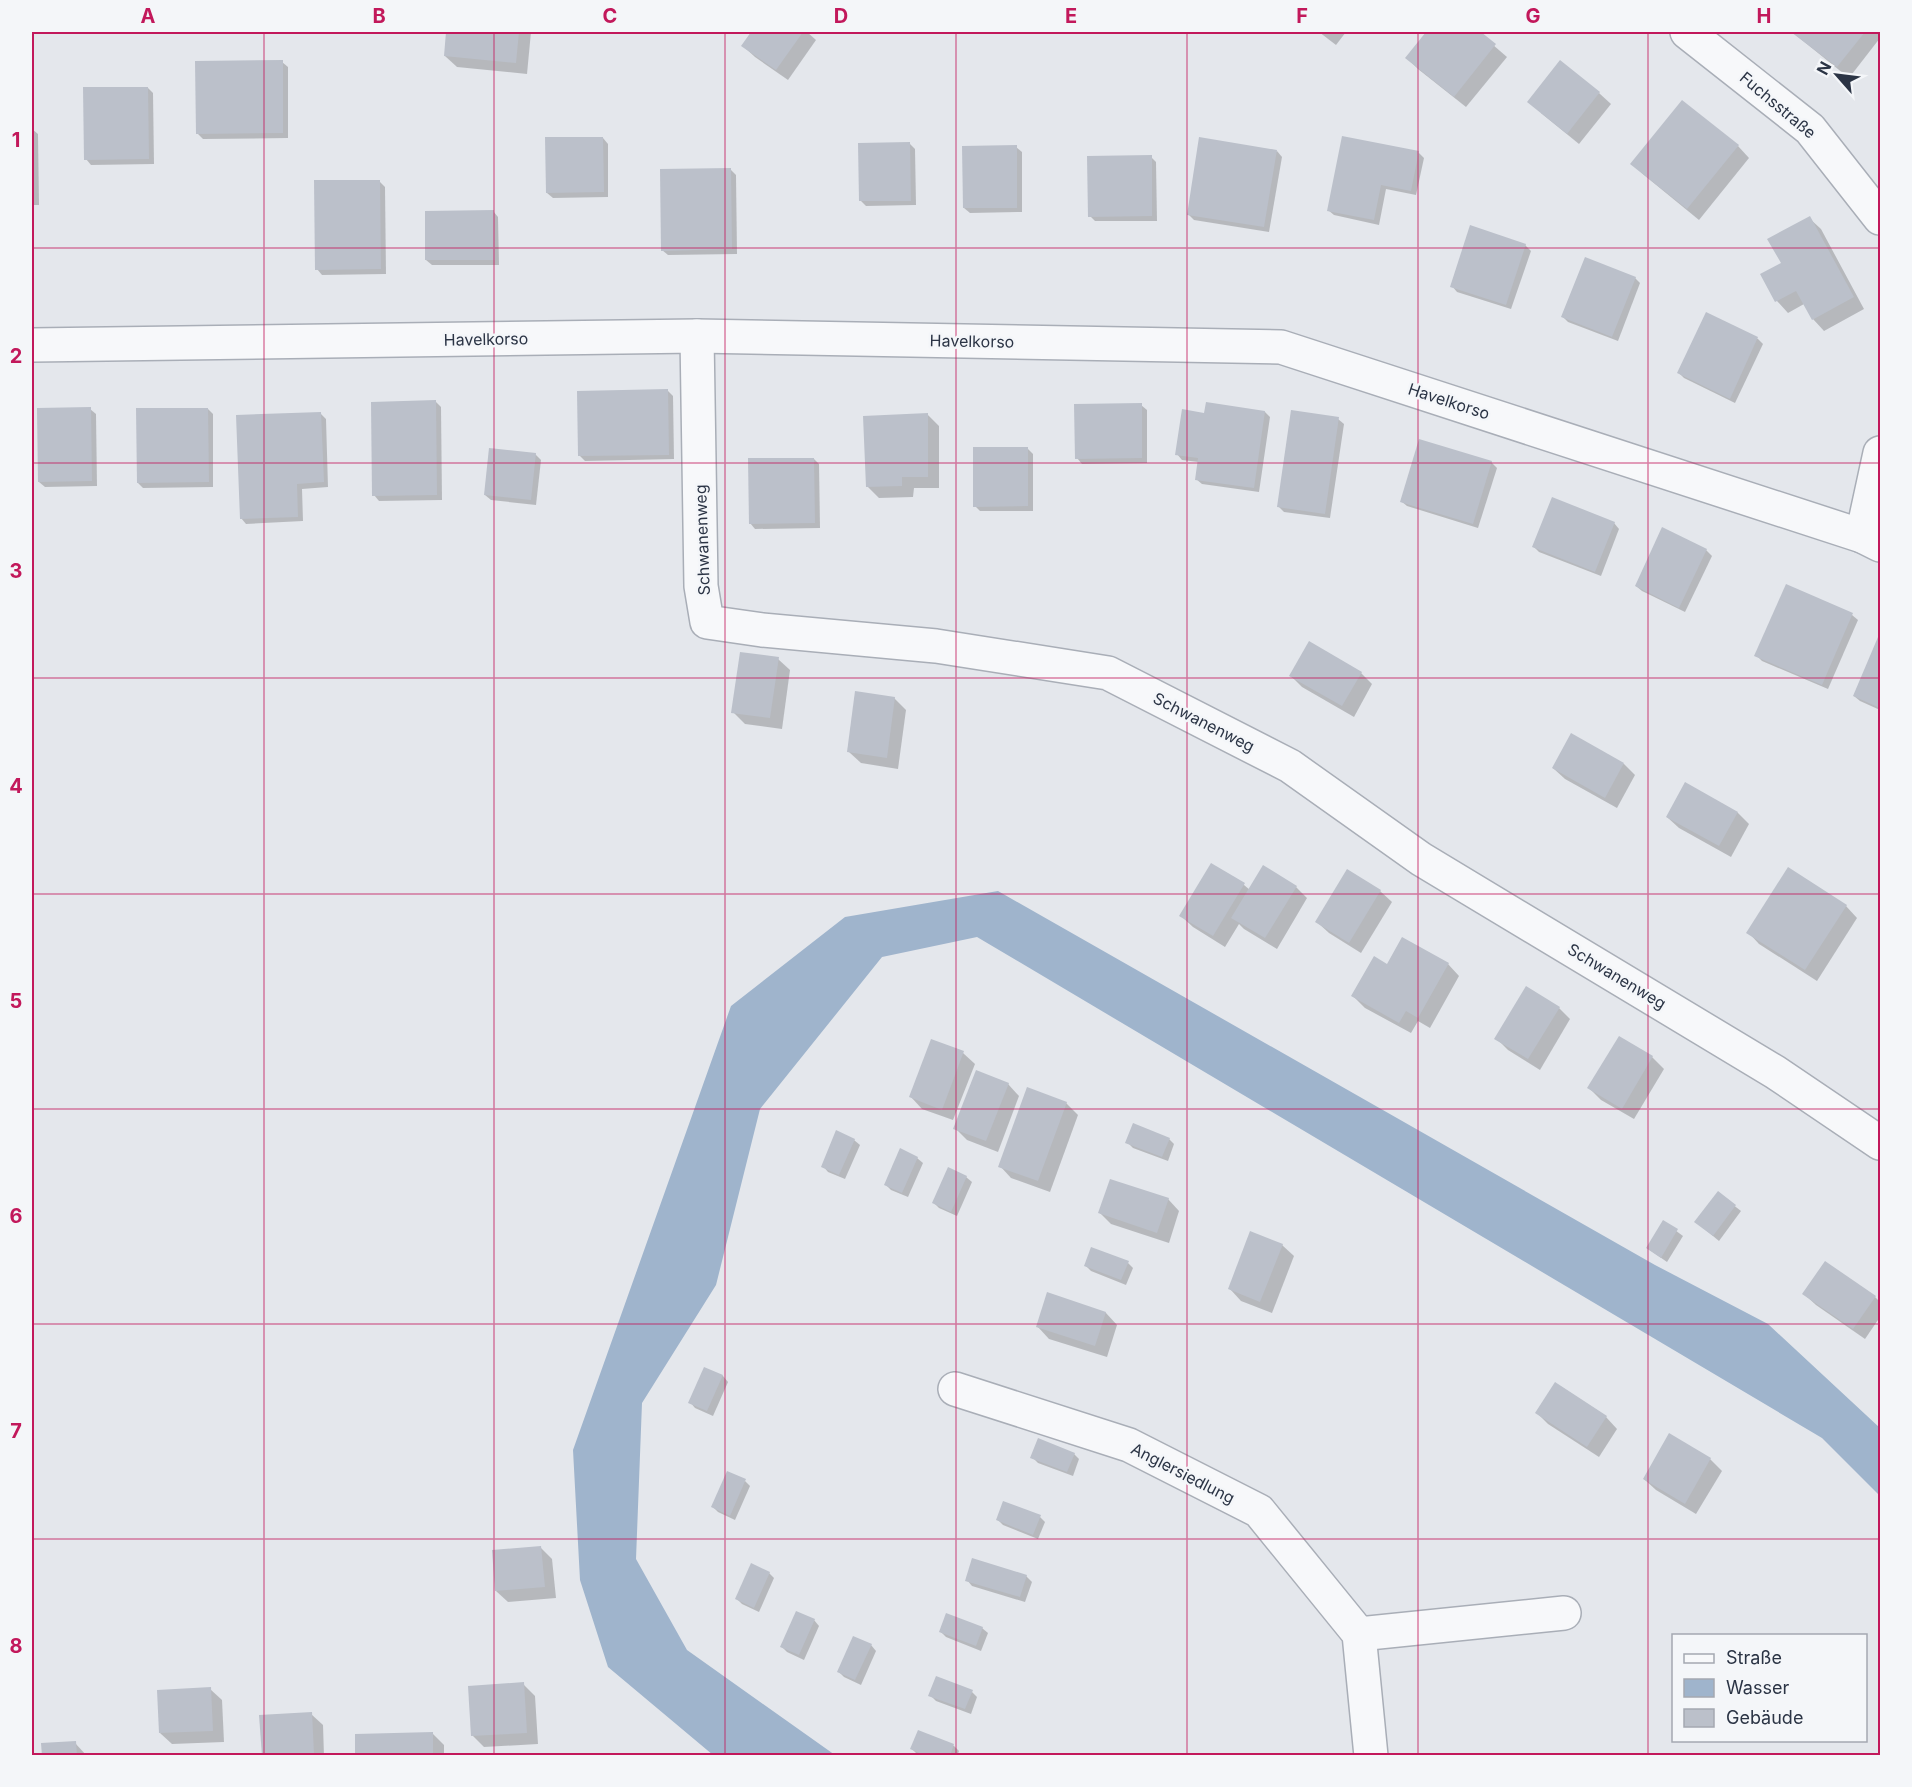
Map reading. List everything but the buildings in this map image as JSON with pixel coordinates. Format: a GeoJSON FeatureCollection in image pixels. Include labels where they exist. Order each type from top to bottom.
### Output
{"type":"FeatureCollection","features":[{"type":"Feature","properties":{"kind":"street","name":"Fuchsstraße"},"geometry":{"type":"LineString","coordinates":[[1687,32],[1810,129],[1881,218]]}},
{"type":"Feature","properties":{"kind":"street","name":"Havelkorso"},"geometry":{"type":"LineString","coordinates":[[32,345],[697,336],[1281,347],[1871,540]]}},
{"type":"Feature","properties":{"kind":"street","name":"Schwanenweg"},"geometry":{"type":"LineString","coordinates":[[697,336],[701,586],[707,622],[762,630],[936,646],[1108,673],[1290,766],[1421,859],[1775,1072],[1881,1143]]}},
{"type":"Feature","properties":{"kind":"street"},"geometry":{"type":"LineString","coordinates":[[1871,540],[1881,453]]}},
{"type":"Feature","properties":{"kind":"street","name":"Anglersiedlung"},"geometry":{"type":"LineString","coordinates":[[955,1389],[1129,1445],[1259,1511],[1359,1634]]}},
{"type":"Feature","properties":{"kind":"street"},"geometry":{"type":"LineString","coordinates":[[1371,1755],[1359,1634],[1564,1613]]}},
{"type":"Feature","properties":{"kind":"water"},"geometry":{"type":"Polygon","coordinates":[[[998,891],[1655,1265],[1768,1324],[1880,1428],[1880,1496],[1822,1438],[977,937],[882,957],[760,1109],[716,1285],[642,1403],[636,1559],[687,1650],[835,1755],[713,1755],[608,1667],[580,1580],[573,1450],[731,1006],[845,917],[998,891]]]}}]}
